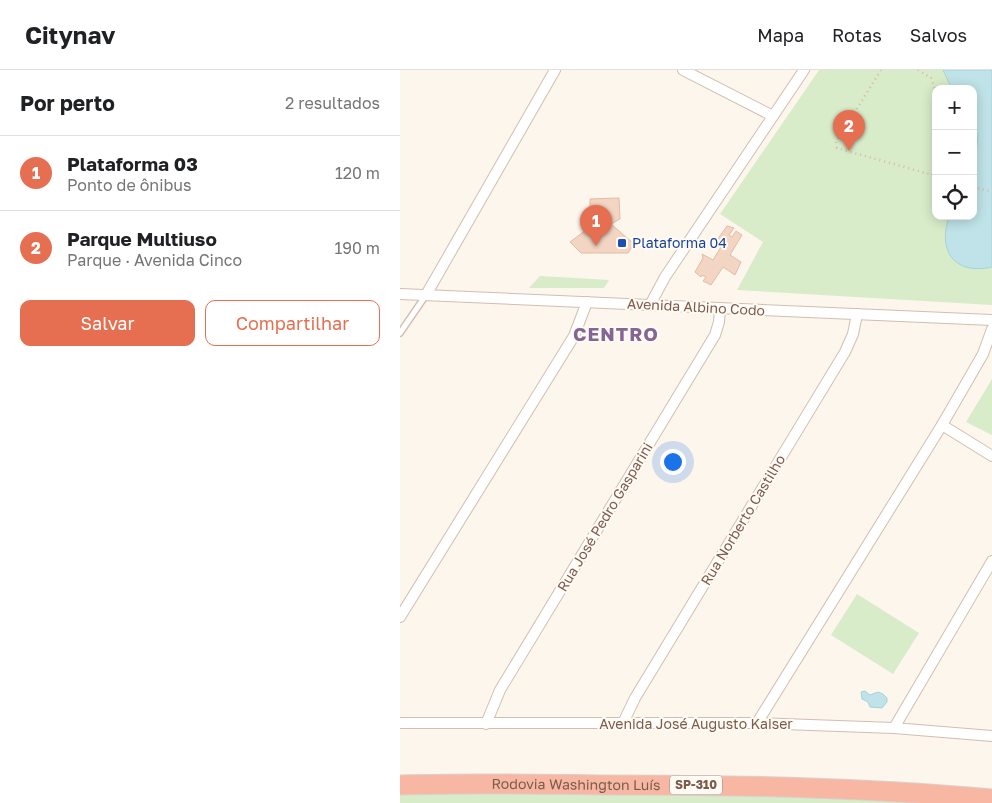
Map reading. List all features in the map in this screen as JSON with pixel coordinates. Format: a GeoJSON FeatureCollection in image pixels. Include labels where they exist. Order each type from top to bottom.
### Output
{"type":"FeatureCollection","features":[{"type":"Feature","properties":{"kind":"highway","name":"Rodovia Washington Luís"},"geometry":{"type":"LineString","coordinates":[[400,784],[758,786],[866,790],[992,799]]}},
{"type":"Feature","properties":{"kind":"street"},"geometry":{"type":"LineString","coordinates":[[426,295],[555,70]]}},
{"type":"Feature","properties":{"kind":"street"},"geometry":{"type":"LineString","coordinates":[[683,70],[773,116]]}},
{"type":"Feature","properties":{"kind":"street"},"geometry":{"type":"LineString","coordinates":[[650,305],[665,277],[804,70]]}},
{"type":"Feature","properties":{"kind":"street","name":"Avenida Albino Codo"},"geometry":{"type":"LineString","coordinates":[[400,294],[992,320]]}},
{"type":"Feature","properties":{"kind":"street"},"geometry":{"type":"LineString","coordinates":[[400,617],[574,336],[588,302]]}},
{"type":"Feature","properties":{"kind":"street","name":"Rua José Pedro Gasparini"},"geometry":{"type":"LineString","coordinates":[[486,724],[500,690],[714,335],[719,322],[720,308]]}},
{"type":"Feature","properties":{"kind":"street","name":"Rua Norberto Castilho"},"geometry":{"type":"LineString","coordinates":[[623,724],[635,698],[845,352],[853,334],[857,314]]}},
{"type":"Feature","properties":{"kind":"street"},"geometry":{"type":"LineString","coordinates":[[757,723],[942,425],[983,354],[992,329]]}},
{"type":"Feature","properties":{"kind":"street"},"geometry":{"type":"LineString","coordinates":[[942,425],[992,456]]}},
{"type":"Feature","properties":{"kind":"street"},"geometry":{"type":"LineString","coordinates":[[894,728],[992,561]]}},
{"type":"Feature","properties":{"kind":"street","name":"Avenida José Augusto Kaiser"},"geometry":{"type":"LineString","coordinates":[[400,723],[757,723],[894,728],[992,736]]}},
{"type":"Feature","properties":{"kind":"lane"},"geometry":{"type":"LineString","coordinates":[[400,333],[426,295]]}},
{"type":"Feature","properties":{"kind":"path"},"geometry":{"type":"LineString","coordinates":[[881,70],[836,142],[837,148],[932,175]]}},
{"type":"Feature","properties":{"kind":"path"},"geometry":{"type":"LineString","coordinates":[[918,70],[931,78],[934,85]]}},
{"type":"Feature","properties":{"kind":"path"},"geometry":{"type":"LineString","coordinates":[[977,188],[992,192]]}},
{"type":"Feature","properties":{"kind":"green space"},"geometry":{"type":"Polygon","coordinates":[[[819,70],[992,70],[992,305],[737,290],[763,242],[720,214],[819,70]]]}},
{"type":"Feature","properties":{"kind":"green space"},"geometry":{"type":"Polygon","coordinates":[[[540,276],[609,280],[604,288],[529,288],[540,276]]]}},
{"type":"Feature","properties":{"kind":"green space"},"geometry":{"type":"Polygon","coordinates":[[[992,379],[992,435],[966,422],[992,379]]]}},
{"type":"Feature","properties":{"kind":"green space"},"geometry":{"type":"Polygon","coordinates":[[[857,594],[919,633],[893,674],[831,635],[857,594]]]}},
{"type":"Feature","properties":{"kind":"green space"},"geometry":{"type":"Polygon","coordinates":[[[400,793],[765,794],[945,803],[400,803],[400,793]]]}},
{"type":"Feature","properties":{"kind":"water"},"geometry":{"type":"Polygon","coordinates":[[[943,70],[992,70],[992,267],[980,269],[960,265],[948,252],[946,232],[948,220],[977,220],[977,85],[950,85],[943,70]]]}},
{"type":"Feature","properties":{"kind":"water"},"geometry":{"type":"Polygon","coordinates":[[[865,691],[870,695],[878,692],[883,694],[887,698],[887,702],[882,708],[870,707],[868,702],[862,699],[861,692],[865,691]]]}},
{"type":"Feature","properties":{"kind":"building"},"geometry":{"type":"Polygon","coordinates":[[[619,198],[620,219],[611,224],[634,244],[628,253],[581,253],[570,242],[594,224],[590,216],[590,199],[619,198]]]}},
{"type":"Feature","properties":{"kind":"building"},"geometry":{"type":"Polygon","coordinates":[[[727,226],[734,228],[729,235],[732,237],[736,231],[742,235],[730,255],[741,262],[735,275],[723,267],[711,285],[703,281],[706,277],[702,275],[701,277],[695,272],[703,258],[702,254],[713,260],[721,247],[715,243],[727,226]]]}},
{"type":"Feature","properties":{"kind":"place","name":"Parque Multiuso"},"geometry":{"type":"Point","coordinates":[849,151]}},
{"type":"Feature","properties":{"kind":"place","name":"Plataforma 04"},"geometry":{"type":"Point","coordinates":[622,243]}},
{"type":"Feature","properties":{"kind":"place","name":"Plataforma 03"},"geometry":{"type":"Point","coordinates":[596,246]}},
{"type":"Feature","properties":{"kind":"district","name":"CENTRO"},"geometry":{"type":"Point","coordinates":[616,334]}}]}
